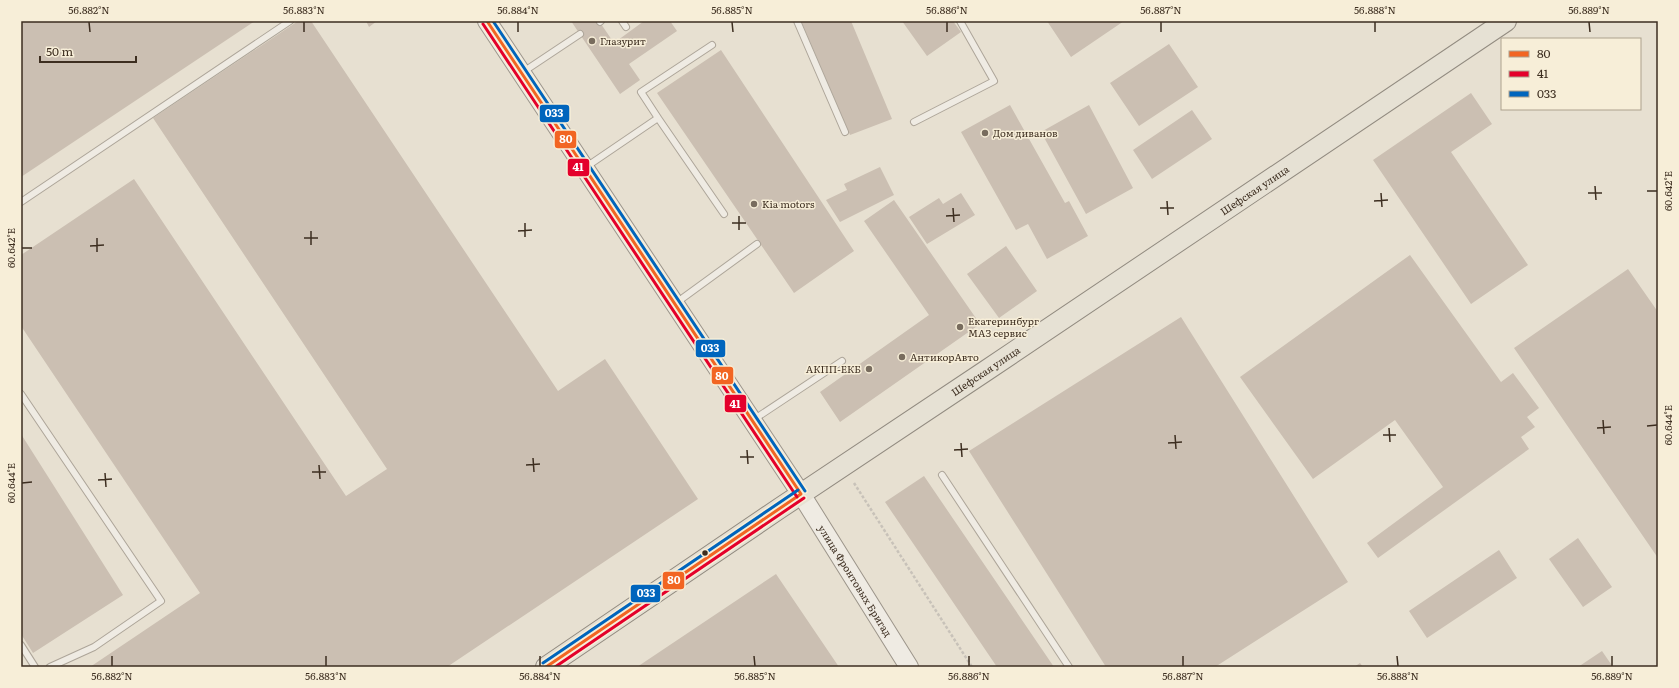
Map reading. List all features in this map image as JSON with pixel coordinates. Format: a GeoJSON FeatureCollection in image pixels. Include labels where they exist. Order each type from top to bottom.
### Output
{"type":"FeatureCollection","features":[{"type":"Feature","properties":{"kind":"main road"},"geometry":{"type":"LineString","coordinates":[[487,21],[801,494]]}},
{"type":"Feature","properties":{"kind":"main road","name":"Шефская улица"},"geometry":{"type":"LineString","coordinates":[[546,667],[1506,21]]}},
{"type":"Feature","properties":{"kind":"main road","name":"улица Фронтовых Бригад"},"geometry":{"type":"LineString","coordinates":[[801,494],[909,667]]}},
{"type":"Feature","properties":{"kind":"lane"},"geometry":{"type":"LineString","coordinates":[[21,202],[290,21]]}},
{"type":"Feature","properties":{"kind":"lane"},"geometry":{"type":"LineString","coordinates":[[622,21],[626,27]]}},
{"type":"Feature","properties":{"kind":"lane"},"geometry":{"type":"LineString","coordinates":[[796,21],[845,132]]}},
{"type":"Feature","properties":{"kind":"lane"},"geometry":{"type":"LineString","coordinates":[[914,122],[994,81],[960,21]]}},
{"type":"Feature","properties":{"kind":"lane"},"geometry":{"type":"LineString","coordinates":[[521,73],[580,34]]}},
{"type":"Feature","properties":{"kind":"lane"},"geometry":{"type":"LineString","coordinates":[[712,45],[641,92],[724,214]]}},
{"type":"Feature","properties":{"kind":"lane"},"geometry":{"type":"LineString","coordinates":[[584,168],[658,118]]}},
{"type":"Feature","properties":{"kind":"lane"},"geometry":{"type":"LineString","coordinates":[[674,304],[757,244]]}},
{"type":"Feature","properties":{"kind":"lane"},"geometry":{"type":"LineString","coordinates":[[752,421],[842,361]]}},
{"type":"Feature","properties":{"kind":"lane"},"geometry":{"type":"LineString","coordinates":[[21,394],[161,601],[94,647],[50,667]]}},
{"type":"Feature","properties":{"kind":"lane"},"geometry":{"type":"LineString","coordinates":[[942,475],[1069,667]]}},
{"type":"Feature","properties":{"kind":"lane"},"geometry":{"type":"LineString","coordinates":[[21,645],[35,667]]}},
{"type":"Feature","properties":{"kind":"path"},"geometry":{"type":"LineString","coordinates":[[854,483],[972,667]]}},
{"type":"Feature","properties":{"kind":"building"},"geometry":{"type":"Polygon","coordinates":[[[21,21],[255,21],[21,177],[21,21]]]}},
{"type":"Feature","properties":{"kind":"building"},"geometry":{"type":"Polygon","coordinates":[[[298,21],[311,21],[558,391],[605,359],[698,499],[447,667],[90,667],[200,593],[21,326],[21,255],[134,179],[346,496],[387,469],[153,118],[298,21]]]}},
{"type":"Feature","properties":{"kind":"building"},"geometry":{"type":"Polygon","coordinates":[[[366,21],[377,21],[369,27],[366,21]]]}},
{"type":"Feature","properties":{"kind":"building"},"geometry":{"type":"Polygon","coordinates":[[[571,21],[599,21],[614,43],[644,21],[670,21],[677,31],[629,64],[640,80],[620,94],[571,21]]]}},
{"type":"Feature","properties":{"kind":"building"},"geometry":{"type":"Polygon","coordinates":[[[801,21],[851,21],[892,119],[850,135],[801,21]]]}},
{"type":"Feature","properties":{"kind":"building"},"geometry":{"type":"Polygon","coordinates":[[[902,21],[953,21],[961,32],[927,56],[902,21]]]}},
{"type":"Feature","properties":{"kind":"building"},"geometry":{"type":"Polygon","coordinates":[[[1047,21],[1124,21],[1071,57],[1047,21]]]}},
{"type":"Feature","properties":{"kind":"building"},"geometry":{"type":"Polygon","coordinates":[[[1169,44],[1198,87],[1139,126],[1110,83],[1169,44]]]}},
{"type":"Feature","properties":{"kind":"building"},"geometry":{"type":"Polygon","coordinates":[[[721,50],[854,251],[794,293],[657,93],[721,50]]]}},
{"type":"Feature","properties":{"kind":"building"},"geometry":{"type":"Polygon","coordinates":[[[1471,93],[1492,124],[1451,152],[1528,265],[1471,304],[1373,160],[1471,93]]]}},
{"type":"Feature","properties":{"kind":"building"},"geometry":{"type":"Polygon","coordinates":[[[1010,105],[1065,203],[1069,201],[1088,236],[1047,259],[1028,224],[1016,230],[961,132],[1010,105]]]}},
{"type":"Feature","properties":{"kind":"building"},"geometry":{"type":"Polygon","coordinates":[[[1089,105],[1133,188],[1086,214],[1041,132],[1089,105]]]}},
{"type":"Feature","properties":{"kind":"building"},"geometry":{"type":"Polygon","coordinates":[[[1192,110],[1212,139],[1152,179],[1133,150],[1192,110]]]}},
{"type":"Feature","properties":{"kind":"building"},"geometry":{"type":"Polygon","coordinates":[[[880,167],[894,195],[840,222],[826,200],[847,190],[844,184],[880,167]]]}},
{"type":"Feature","properties":{"kind":"building"},"geometry":{"type":"Polygon","coordinates":[[[961,193],[975,215],[927,244],[909,217],[939,198],[943,204],[961,193]]]}},
{"type":"Feature","properties":{"kind":"building"},"geometry":{"type":"Polygon","coordinates":[[[894,200],[980,324],[840,422],[820,392],[929,315],[864,221],[894,200]]]}},
{"type":"Feature","properties":{"kind":"building"},"geometry":{"type":"Polygon","coordinates":[[[1006,246],[1037,291],[999,318],[967,274],[1006,246]]]}},
{"type":"Feature","properties":{"kind":"building"},"geometry":{"type":"Polygon","coordinates":[[[1410,255],[1501,382],[1513,373],[1539,408],[1527,417],[1535,427],[1521,437],[1529,449],[1378,558],[1367,543],[1443,487],[1395,420],[1313,479],[1240,377],[1410,255]]]}},
{"type":"Feature","properties":{"kind":"building"},"geometry":{"type":"Polygon","coordinates":[[[1628,269],[1658,312],[1658,558],[1514,348],[1628,269]]]}},
{"type":"Feature","properties":{"kind":"building"},"geometry":{"type":"Polygon","coordinates":[[[1181,317],[1348,582],[1215,667],[1106,667],[969,451],[1181,317]]]}},
{"type":"Feature","properties":{"kind":"building"},"geometry":{"type":"Polygon","coordinates":[[[21,434],[123,595],[33,653],[21,634],[21,434]]]}},
{"type":"Feature","properties":{"kind":"building"},"geometry":{"type":"Polygon","coordinates":[[[924,476],[1054,667],[997,667],[885,502],[924,476]]]}},
{"type":"Feature","properties":{"kind":"building"},"geometry":{"type":"Polygon","coordinates":[[[1578,538],[1612,587],[1583,607],[1549,559],[1578,538]]]}},
{"type":"Feature","properties":{"kind":"building"},"geometry":{"type":"Polygon","coordinates":[[[1499,550],[1517,578],[1427,638],[1409,611],[1499,550]]]}},
{"type":"Feature","properties":{"kind":"building"},"geometry":{"type":"Polygon","coordinates":[[[776,574],[839,667],[637,667],[776,574]]]}},
{"type":"Feature","properties":{"kind":"building"},"geometry":{"type":"Polygon","coordinates":[[[1602,651],[1613,667],[1578,667],[1602,651]]]}},
{"type":"Feature","properties":{"kind":"building"},"geometry":{"type":"Polygon","coordinates":[[[1360,663],[1363,667],[1354,667],[1360,663]]]}},
{"type":"Feature","properties":{"kind":"transit line","name":"80"},"geometry":{"type":"LineString","coordinates":[[487,21],[801,494]]}},
{"type":"Feature","properties":{"kind":"transit line","name":"033"},"geometry":{"type":"LineString","coordinates":[[493,21],[805,491]]}},
{"type":"Feature","properties":{"kind":"transit line","name":"41"},"geometry":{"type":"LineString","coordinates":[[483,24],[797,497]]}},
{"type":"Feature","properties":{"kind":"transit line","name":"033"},"geometry":{"type":"LineString","coordinates":[[543,663],[798,490]]}},
{"type":"Feature","properties":{"kind":"transit line","name":"80"},"geometry":{"type":"LineString","coordinates":[[546,667],[801,494]]}},
{"type":"Feature","properties":{"kind":"transit line","name":"41"},"geometry":{"type":"LineString","coordinates":[[555,667],[804,498]]}},
{"type":"Feature","properties":{"kind":"place","name":"Глазурит"},"geometry":{"type":"Point","coordinates":[592,41]}},
{"type":"Feature","properties":{"kind":"place","name":"Дом диванов"},"geometry":{"type":"Point","coordinates":[985,133]}},
{"type":"Feature","properties":{"kind":"place","name":"Kia motors"},"geometry":{"type":"Point","coordinates":[754,204]}},
{"type":"Feature","properties":{"kind":"place","name":"Екатеринбург МАЗ сервис"},"geometry":{"type":"Point","coordinates":[960,327]}},
{"type":"Feature","properties":{"kind":"place","name":"АнтикорАвто"},"geometry":{"type":"Point","coordinates":[902,357]}},
{"type":"Feature","properties":{"kind":"place","name":"АКПП-ЕКБ"},"geometry":{"type":"Point","coordinates":[869,369]}}]}
